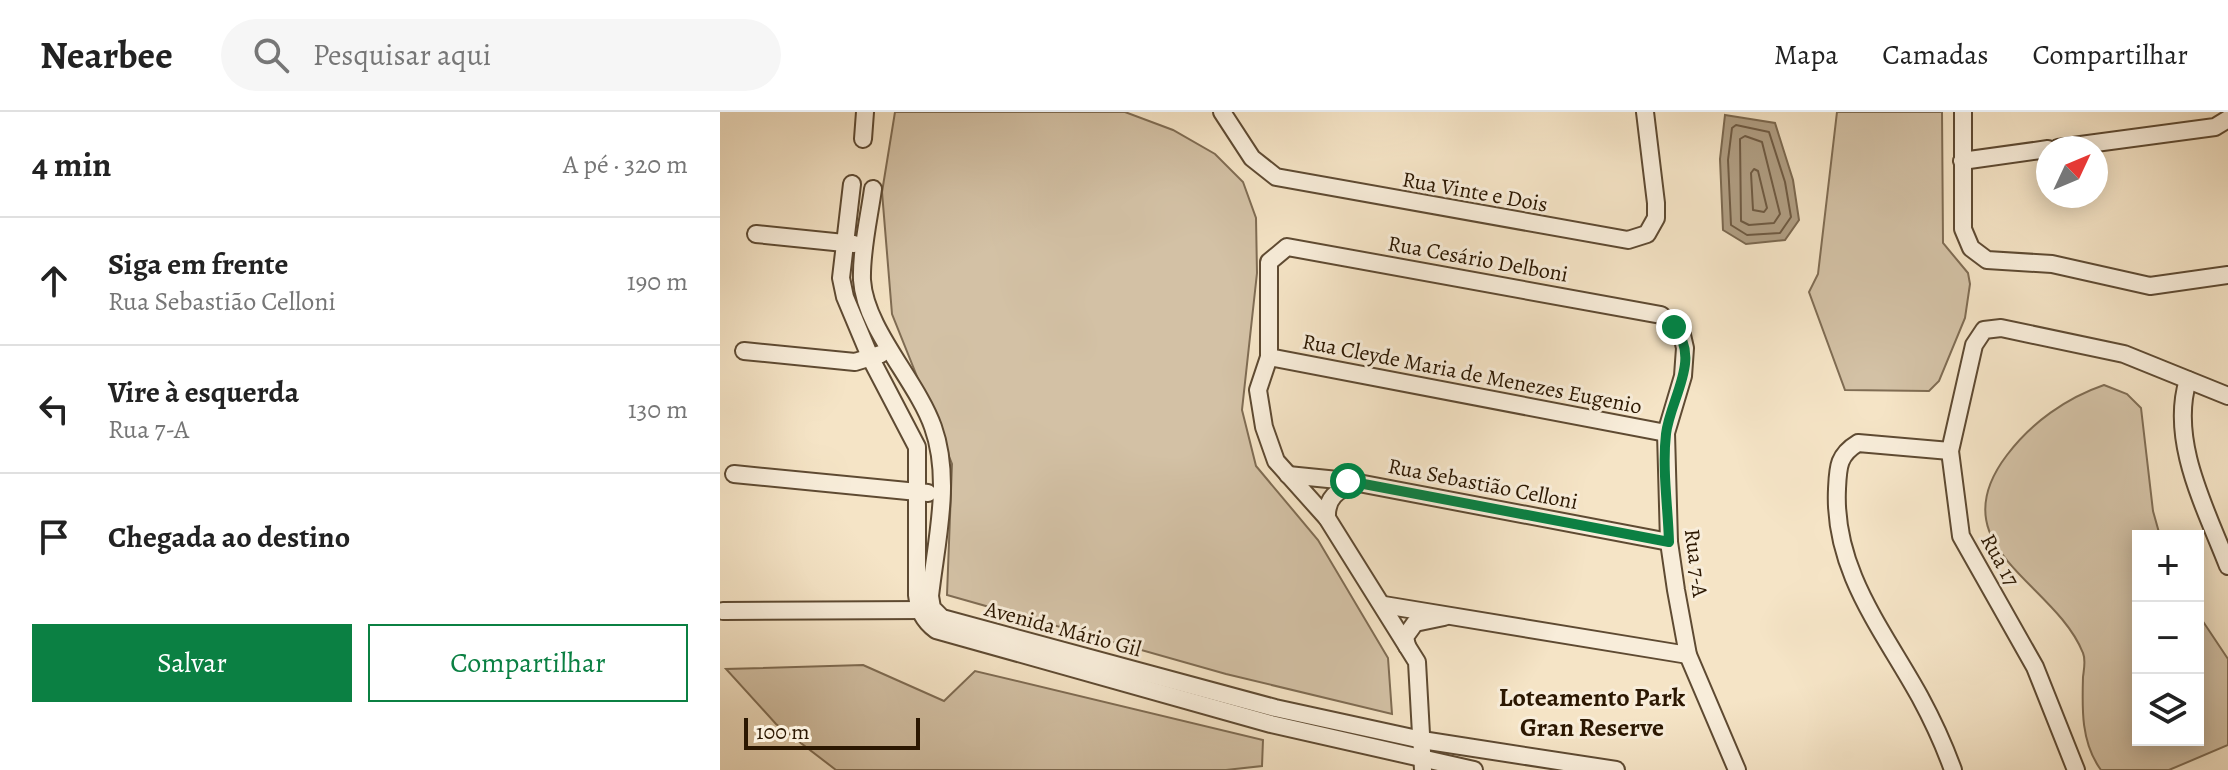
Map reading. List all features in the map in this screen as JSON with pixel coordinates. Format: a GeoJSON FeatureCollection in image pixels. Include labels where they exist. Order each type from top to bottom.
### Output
{"type":"FeatureCollection","features":[{"type":"Feature","properties":{"kind":"street"},"geometry":{"type":"LineString","coordinates":[[863,139],[865,112]]}},
{"type":"Feature","properties":{"kind":"street","name":"Rua Vinte e Dois"},"geometry":{"type":"LineString","coordinates":[[1222,112],[1252,158],[1276,177],[1615,239],[1643,237],[1656,218],[1645,112]]}},
{"type":"Feature","properties":{"kind":"street"},"geometry":{"type":"LineString","coordinates":[[1963,112],[1965,240],[1987,260],[2052,264],[2150,286],[2228,275]]}},
{"type":"Feature","properties":{"kind":"street"},"geometry":{"type":"LineString","coordinates":[[2108,141],[2215,127],[2228,119]]}},
{"type":"Feature","properties":{"kind":"street"},"geometry":{"type":"LineString","coordinates":[[1962,161],[2036,151]]}},
{"type":"Feature","properties":{"kind":"street"},"geometry":{"type":"LineString","coordinates":[[852,184],[841,278],[871,359],[917,447],[925,610]]}},
{"type":"Feature","properties":{"kind":"street"},"geometry":{"type":"LineString","coordinates":[[873,189],[865,247],[864,290],[889,350],[916,391],[933,427],[941,460],[941,494],[930,596],[925,610]]}},
{"type":"Feature","properties":{"kind":"street"},"geometry":{"type":"LineString","coordinates":[[756,234],[846,242],[865,247]]}},
{"type":"Feature","properties":{"kind":"street","name":"Rua Cesário Delboni"},"geometry":{"type":"LineString","coordinates":[[1269,357],[1269,262],[1287,247],[1661,315]]}},
{"type":"Feature","properties":{"kind":"street","name":"Rua 7-A"},"geometry":{"type":"LineString","coordinates":[[1661,315],[1682,335],[1685,348],[1683,376],[1666,433],[1669,542],[1688,655],[1737,770]]}},
{"type":"Feature","properties":{"kind":"street","name":"Rua 17"},"geometry":{"type":"LineString","coordinates":[[2076,770],[2035,667],[1961,536],[1950,451],[1974,345],[1984,330],[2001,328],[2124,354],[2188,380]]}},
{"type":"Feature","properties":{"kind":"street"},"geometry":{"type":"LineString","coordinates":[[744,351],[855,362],[871,359],[889,350]]}},
{"type":"Feature","properties":{"kind":"street"},"geometry":{"type":"LineString","coordinates":[[1269,357],[1258,390],[1264,427],[1276,461],[1327,518],[1407,646],[1420,673],[1424,766]]}},
{"type":"Feature","properties":{"kind":"street","name":"Rua Cleyde Maria de Menezes Eugenio"},"geometry":{"type":"LineString","coordinates":[[1269,357],[1666,433]]}},
{"type":"Feature","properties":{"kind":"street"},"geometry":{"type":"LineString","coordinates":[[2228,396],[2188,380],[2181,402],[2186,447],[2197,487],[2228,566]]}},
{"type":"Feature","properties":{"kind":"street"},"geometry":{"type":"LineString","coordinates":[[1950,451],[1858,443],[1838,463],[1836,519],[1850,576],[1920,697],[1953,770]]}},
{"type":"Feature","properties":{"kind":"street"},"geometry":{"type":"LineString","coordinates":[[734,474],[941,494]]}},
{"type":"Feature","properties":{"kind":"street","name":"Rua Sebastião Celloni"},"geometry":{"type":"LineString","coordinates":[[1288,475],[1356,483],[1669,542]]}},
{"type":"Feature","properties":{"kind":"street"},"geometry":{"type":"LineString","coordinates":[[1327,518],[1327,509],[1335,493],[1356,483]]}},
{"type":"Feature","properties":{"kind":"street"},"geometry":{"type":"LineString","coordinates":[[1384,605],[1688,655]]}},
{"type":"Feature","properties":{"kind":"street"},"geometry":{"type":"LineString","coordinates":[[723,611],[925,610]]}},
{"type":"Feature","properties":{"kind":"street","name":"Avenida Mário Gil"},"geometry":{"type":"LineString","coordinates":[[925,610],[1020,647],[1273,716],[1424,766],[1474,770]]}},
{"type":"Feature","properties":{"kind":"street"},"geometry":{"type":"LineString","coordinates":[[1407,646],[1405,637],[1415,623],[1454,616]]}},
{"type":"Feature","properties":{"kind":"street","name":"Avenida Mário Gil"},"geometry":{"type":"LineString","coordinates":[[1273,716],[1578,767],[1616,770]]}},
{"type":"Feature","properties":{"kind":"shaded area"},"geometry":{"type":"Polygon","coordinates":[[[895,112],[1125,112],[1173,130],[1215,154],[1243,182],[1256,218],[1257,273],[1242,410],[1256,466],[1318,540],[1388,658],[1392,714],[1226,674],[947,595],[952,464],[892,314],[882,192],[895,112]]]}},
{"type":"Feature","properties":{"kind":"shaded area"},"geometry":{"type":"Polygon","coordinates":[[[1837,112],[1942,112],[1943,243],[1968,273],[1970,284],[1965,318],[1939,381],[1929,391],[1845,390],[1809,292],[1818,274],[1837,112]]]}},
{"type":"Feature","properties":{"kind":"shaded area"},"geometry":{"type":"Polygon","coordinates":[[[2104,385],[2127,394],[2141,408],[2153,511],[2158,530],[2132,530],[2132,746],[2204,746],[2204,623],[2228,659],[2228,745],[2169,770],[2101,770],[2094,760],[2084,725],[2083,653],[2069,628],[2008,562],[1993,539],[1985,515],[1989,487],[2016,443],[2050,413],[2104,385]]]}},
{"type":"Feature","properties":{"kind":"shaded area"},"geometry":{"type":"Polygon","coordinates":[[[863,665],[944,701],[975,671],[1263,740],[1262,766],[1226,770],[836,770],[776,724],[726,669],[863,665]]]}},
{"type":"Feature","properties":{"kind":"water"},"geometry":{"type":"Polygon","coordinates":[[[1725,115],[1775,123],[1793,180],[1799,220],[1785,240],[1746,244],[1723,230],[1720,159],[1725,115]]]}},
{"type":"Feature","properties":{"kind":"district","name":"Loteamento Park Gran Reserve"},"geometry":{"type":"Point","coordinates":[1592,712]}},
{"type":"Feature","properties":{"kind":"route"},"geometry":{"type":"LineString","coordinates":[[1348,481],[1669,542],[1666,433],[1683,376],[1685,348],[1682,335],[1674,327]]}}]}
